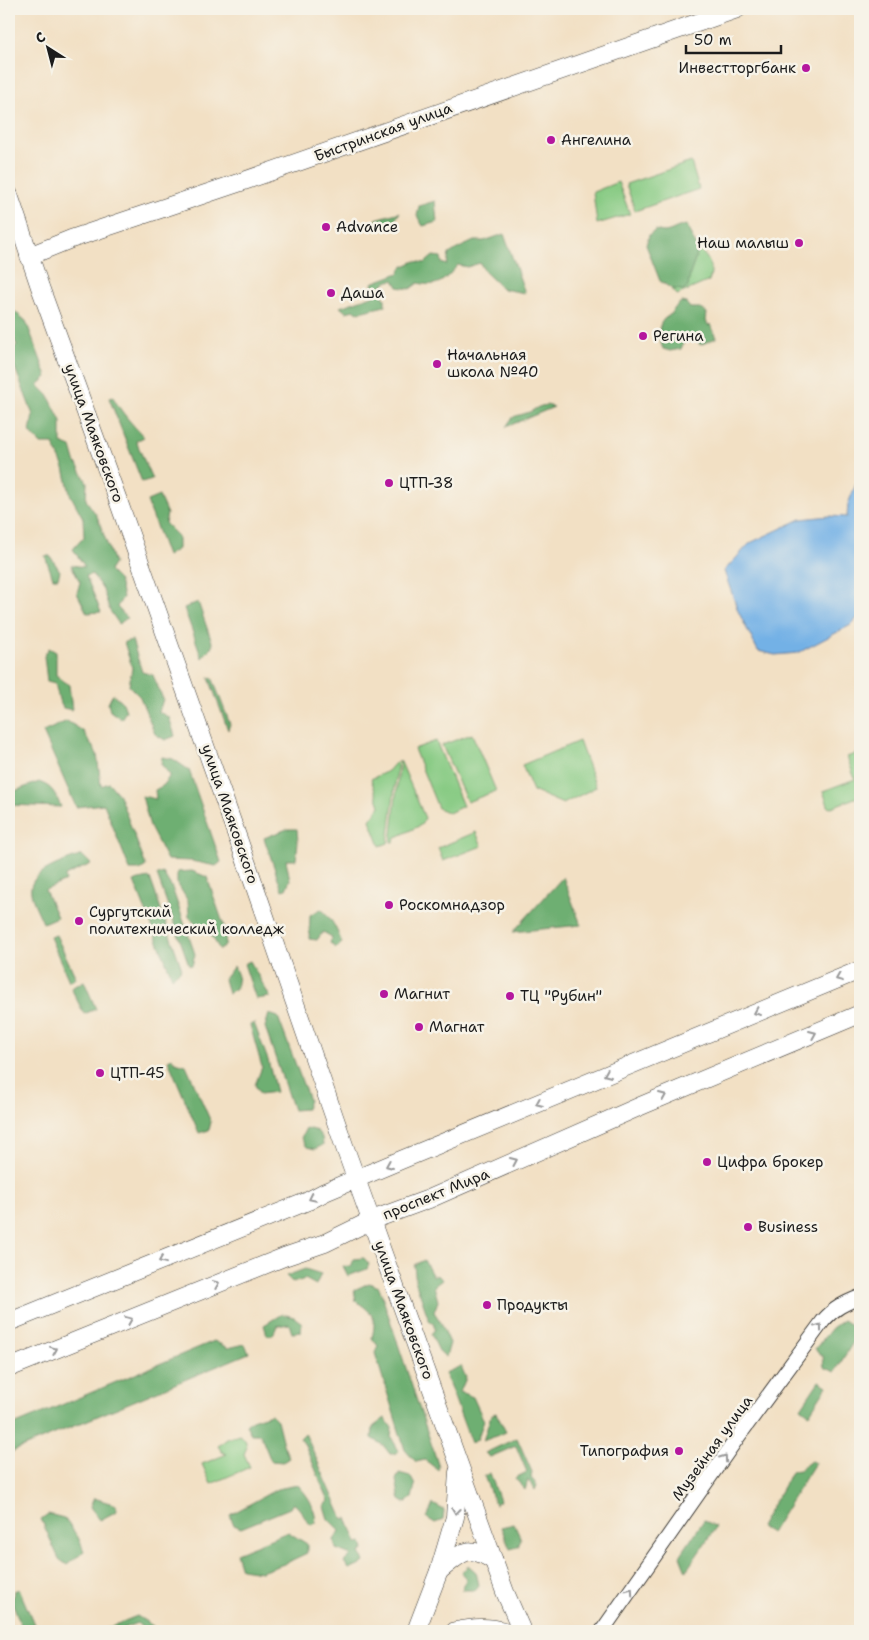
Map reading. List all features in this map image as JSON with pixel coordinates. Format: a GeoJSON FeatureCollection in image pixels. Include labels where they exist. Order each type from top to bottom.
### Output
{"type":"FeatureCollection","features":[{"type":"Feature","properties":{"kind":"main road","name":"Быстринская улица"},"geometry":{"type":"LineString","coordinates":[[29,256],[71,239],[241,182],[737,9]]}},
{"type":"Feature","properties":{"kind":"main road","name":"улица Маяковского"},"geometry":{"type":"LineString","coordinates":[[9,195],[29,256],[120,503],[357,1179],[505,1592],[522,1631]]}},
{"type":"Feature","properties":{"kind":"main road"},"geometry":{"type":"LineString","coordinates":[[9,1322],[308,1201],[860,970]]}},
{"type":"Feature","properties":{"kind":"main road","name":"проспект Мира"},"geometry":{"type":"LineString","coordinates":[[9,1368],[325,1242],[372,1220],[429,1199],[643,1105],[860,1014]]}},
{"type":"Feature","properties":{"kind":"main road"},"geometry":{"type":"LineString","coordinates":[[416,1631],[439,1571],[455,1517],[459,1462]]}},
{"type":"Feature","properties":{"kind":"main road"},"geometry":{"type":"LineString","coordinates":[[439,1571],[460,1553],[471,1550],[494,1561]]}},
{"type":"Feature","properties":{"kind":"main road"},"geometry":{"type":"LineString","coordinates":[[455,1631],[474,1627],[494,1628],[504,1631]]}},
{"type":"Feature","properties":{"kind":"street","name":"Музейная улица"},"geometry":{"type":"LineString","coordinates":[[602,1631],[740,1434],[823,1321],[831,1311],[860,1297]]}},
{"type":"Feature","properties":{"kind":"green space"},"geometry":{"type":"Polygon","coordinates":[[[691,162],[699,189],[635,211],[626,184],[691,162]]]}},
{"type":"Feature","properties":{"kind":"green space"},"geometry":{"type":"Polygon","coordinates":[[[618,182],[630,214],[597,224],[593,192],[618,182]]]}},
{"type":"Feature","properties":{"kind":"green space"},"geometry":{"type":"Polygon","coordinates":[[[435,201],[437,222],[423,226],[417,216],[419,206],[435,201]]]}},
{"type":"Feature","properties":{"kind":"green space"},"geometry":{"type":"Polygon","coordinates":[[[400,212],[392,225],[378,229],[376,219],[400,212]]]}},
{"type":"Feature","properties":{"kind":"green space"},"geometry":{"type":"Polygon","coordinates":[[[687,225],[699,249],[690,274],[688,287],[683,290],[672,289],[660,281],[646,245],[649,235],[656,230],[664,232],[687,225]]]}},
{"type":"Feature","properties":{"kind":"green space"},"geometry":{"type":"Polygon","coordinates":[[[504,234],[525,293],[503,289],[485,272],[480,263],[467,267],[458,265],[441,282],[432,284],[418,283],[410,289],[398,287],[394,280],[388,281],[378,288],[385,299],[385,306],[359,312],[354,310],[346,312],[340,307],[375,295],[372,283],[399,273],[402,267],[415,261],[425,263],[433,256],[441,257],[442,263],[447,265],[449,254],[459,248],[474,241],[484,241],[504,234]]]}},
{"type":"Feature","properties":{"kind":"green space"},"geometry":{"type":"Polygon","coordinates":[[[699,249],[711,267],[709,281],[677,295],[672,289],[673,280],[699,249]]]}},
{"type":"Feature","properties":{"kind":"green space"},"geometry":{"type":"Polygon","coordinates":[[[681,302],[686,303],[690,308],[700,308],[707,313],[706,321],[709,326],[711,324],[716,338],[700,345],[691,336],[685,339],[681,349],[670,351],[663,349],[659,337],[661,322],[681,302]]]}},
{"type":"Feature","properties":{"kind":"green space"},"geometry":{"type":"Polygon","coordinates":[[[14,311],[26,321],[47,377],[38,385],[48,395],[61,421],[61,443],[71,447],[75,461],[87,482],[86,500],[97,516],[114,563],[109,571],[119,581],[123,597],[117,607],[127,618],[119,624],[110,611],[103,590],[92,574],[86,576],[101,612],[87,613],[77,593],[80,582],[71,565],[85,567],[73,549],[84,537],[83,518],[70,494],[64,468],[53,444],[41,444],[30,432],[33,415],[9,352],[17,345],[9,331],[9,312],[14,311]]]}},
{"type":"Feature","properties":{"kind":"green space"},"geometry":{"type":"Polygon","coordinates":[[[113,397],[123,413],[144,437],[136,441],[152,479],[142,482],[109,398],[113,397]]]}},
{"type":"Feature","properties":{"kind":"green space"},"geometry":{"type":"Polygon","coordinates":[[[546,405],[554,407],[506,427],[514,417],[546,405]]]}},
{"type":"Feature","properties":{"kind":"green space"},"geometry":{"type":"Polygon","coordinates":[[[159,496],[167,514],[165,523],[178,536],[178,549],[167,556],[147,501],[159,496]]]}},
{"type":"Feature","properties":{"kind":"green space"},"geometry":{"type":"Polygon","coordinates":[[[45,556],[50,556],[60,571],[58,578],[53,578],[45,556]]]}},
{"type":"Feature","properties":{"kind":"green space"},"geometry":{"type":"Polygon","coordinates":[[[198,602],[213,645],[202,658],[184,608],[198,602]]]}},
{"type":"Feature","properties":{"kind":"green space"},"geometry":{"type":"Polygon","coordinates":[[[132,640],[142,672],[153,675],[163,699],[159,712],[169,717],[175,736],[165,740],[155,734],[140,697],[129,686],[132,668],[124,642],[132,640]]]}},
{"type":"Feature","properties":{"kind":"green space"},"geometry":{"type":"Polygon","coordinates":[[[49,648],[56,652],[56,675],[69,685],[72,710],[63,708],[55,683],[47,681],[44,656],[49,648]]]}},
{"type":"Feature","properties":{"kind":"green space"},"geometry":{"type":"Polygon","coordinates":[[[212,677],[230,724],[228,730],[209,678],[212,677]]]}},
{"type":"Feature","properties":{"kind":"green space"},"geometry":{"type":"Polygon","coordinates":[[[113,694],[123,703],[126,711],[121,719],[110,711],[108,703],[113,694]]]}},
{"type":"Feature","properties":{"kind":"green space"},"geometry":{"type":"Polygon","coordinates":[[[67,721],[83,731],[97,754],[101,786],[109,783],[119,795],[146,866],[140,870],[130,870],[104,804],[76,807],[43,732],[67,721]]]}},
{"type":"Feature","properties":{"kind":"green space"},"geometry":{"type":"Polygon","coordinates":[[[472,734],[496,791],[467,802],[442,745],[472,734]]]}},
{"type":"Feature","properties":{"kind":"green space"},"geometry":{"type":"Polygon","coordinates":[[[436,741],[463,806],[449,813],[438,808],[414,749],[436,741]]]}},
{"type":"Feature","properties":{"kind":"green space"},"geometry":{"type":"Polygon","coordinates":[[[579,741],[596,787],[563,804],[533,791],[522,765],[579,741]]]}},
{"type":"Feature","properties":{"kind":"green space"},"geometry":{"type":"Polygon","coordinates":[[[860,752],[860,796],[829,808],[823,791],[855,779],[847,757],[860,752]]]}},
{"type":"Feature","properties":{"kind":"green space"},"geometry":{"type":"Polygon","coordinates":[[[162,757],[173,759],[189,770],[221,862],[216,866],[191,861],[167,860],[150,827],[142,796],[156,799],[155,790],[164,785],[170,775],[161,764],[162,757]]]}},
{"type":"Feature","properties":{"kind":"green space"},"geometry":{"type":"Polygon","coordinates":[[[398,760],[388,843],[380,846],[370,820],[380,806],[371,779],[388,771],[398,760]]]}},
{"type":"Feature","properties":{"kind":"green space"},"geometry":{"type":"Polygon","coordinates":[[[400,760],[425,818],[421,825],[395,838],[394,842],[391,842],[400,760]]]}},
{"type":"Feature","properties":{"kind":"green space"},"geometry":{"type":"Polygon","coordinates":[[[39,782],[48,786],[53,791],[61,807],[9,805],[9,793],[39,782]]]}},
{"type":"Feature","properties":{"kind":"green space"},"geometry":{"type":"Polygon","coordinates":[[[287,829],[297,829],[298,842],[296,860],[286,860],[290,880],[286,889],[282,890],[264,838],[287,829]]]}},
{"type":"Feature","properties":{"kind":"green space"},"geometry":{"type":"Polygon","coordinates":[[[476,832],[482,846],[443,861],[438,848],[476,832]]]}},
{"type":"Feature","properties":{"kind":"green space"},"geometry":{"type":"Polygon","coordinates":[[[82,855],[91,864],[65,876],[66,881],[45,890],[57,917],[43,923],[31,893],[31,885],[41,873],[49,868],[82,855]]]}},
{"type":"Feature","properties":{"kind":"green space"},"geometry":{"type":"Polygon","coordinates":[[[192,871],[207,877],[226,932],[225,946],[220,950],[211,935],[200,929],[189,917],[188,901],[177,883],[177,872],[192,871]]]}},
{"type":"Feature","properties":{"kind":"green space"},"geometry":{"type":"Polygon","coordinates":[[[163,873],[172,888],[195,954],[192,966],[189,965],[157,875],[163,873]]]}},
{"type":"Feature","properties":{"kind":"green space"},"geometry":{"type":"Polygon","coordinates":[[[563,877],[581,925],[513,932],[563,877]]]}},
{"type":"Feature","properties":{"kind":"green space"},"geometry":{"type":"Polygon","coordinates":[[[150,878],[182,969],[172,977],[134,881],[150,878]]]}},
{"type":"Feature","properties":{"kind":"green space"},"geometry":{"type":"Polygon","coordinates":[[[321,909],[331,920],[342,943],[336,948],[330,943],[332,937],[323,932],[317,940],[309,939],[310,915],[321,909]]]}},
{"type":"Feature","properties":{"kind":"green space"},"geometry":{"type":"Polygon","coordinates":[[[56,935],[76,978],[69,981],[50,937],[56,935]]]}},
{"type":"Feature","properties":{"kind":"green space"},"geometry":{"type":"Polygon","coordinates":[[[250,961],[270,997],[256,999],[244,964],[250,961]]]}},
{"type":"Feature","properties":{"kind":"green space"},"geometry":{"type":"Polygon","coordinates":[[[234,966],[238,976],[236,988],[228,994],[224,979],[234,966]]]}},
{"type":"Feature","properties":{"kind":"green space"},"geometry":{"type":"Polygon","coordinates":[[[84,981],[96,1009],[84,1014],[71,988],[84,981]]]}},
{"type":"Feature","properties":{"kind":"green space"},"geometry":{"type":"Polygon","coordinates":[[[269,1014],[278,1017],[309,1100],[306,1109],[293,1110],[265,1027],[269,1014]]]}},
{"type":"Feature","properties":{"kind":"green space"},"geometry":{"type":"Polygon","coordinates":[[[254,1023],[268,1060],[276,1092],[260,1094],[255,1085],[262,1067],[250,1025],[254,1023]]]}},
{"type":"Feature","properties":{"kind":"green space"},"geometry":{"type":"Polygon","coordinates":[[[172,1058],[175,1062],[186,1065],[211,1122],[209,1130],[199,1133],[168,1060],[172,1058]]]}},
{"type":"Feature","properties":{"kind":"green space"},"geometry":{"type":"Polygon","coordinates":[[[306,1128],[317,1131],[322,1137],[323,1145],[315,1149],[307,1147],[301,1138],[306,1128]]]}},
{"type":"Feature","properties":{"kind":"green space"},"geometry":{"type":"Polygon","coordinates":[[[364,1258],[369,1264],[367,1269],[348,1276],[343,1266],[351,1267],[354,1259],[364,1258]]]}},
{"type":"Feature","properties":{"kind":"green space"},"geometry":{"type":"Polygon","coordinates":[[[424,1260],[432,1275],[439,1276],[442,1280],[434,1286],[438,1301],[434,1312],[450,1343],[446,1357],[439,1351],[431,1334],[435,1329],[433,1323],[429,1320],[416,1283],[414,1265],[424,1260]]]}},
{"type":"Feature","properties":{"kind":"green space"},"geometry":{"type":"Polygon","coordinates":[[[305,1269],[321,1274],[316,1285],[305,1279],[293,1283],[286,1276],[305,1269]]]}},
{"type":"Feature","properties":{"kind":"green space"},"geometry":{"type":"Polygon","coordinates":[[[369,1283],[379,1287],[439,1467],[438,1470],[425,1460],[416,1462],[405,1450],[375,1353],[378,1346],[372,1338],[374,1320],[370,1312],[356,1301],[354,1290],[369,1283]]]}},
{"type":"Feature","properties":{"kind":"green space"},"geometry":{"type":"Polygon","coordinates":[[[282,1314],[294,1317],[302,1323],[301,1332],[292,1333],[289,1324],[277,1326],[273,1335],[267,1335],[264,1325],[282,1314]]]}},
{"type":"Feature","properties":{"kind":"green space"},"geometry":{"type":"Polygon","coordinates":[[[843,1320],[854,1327],[858,1334],[835,1372],[824,1367],[823,1356],[815,1349],[832,1328],[843,1320]]]}},
{"type":"Feature","properties":{"kind":"green space"},"geometry":{"type":"Polygon","coordinates":[[[214,1341],[228,1348],[245,1344],[249,1353],[9,1453],[9,1427],[214,1341]]]}},
{"type":"Feature","properties":{"kind":"green space"},"geometry":{"type":"Polygon","coordinates":[[[461,1366],[466,1378],[460,1392],[473,1397],[484,1421],[477,1440],[471,1443],[445,1373],[461,1366]]]}},
{"type":"Feature","properties":{"kind":"green space"},"geometry":{"type":"Polygon","coordinates":[[[819,1381],[827,1386],[809,1414],[801,1408],[819,1381]]]}},
{"type":"Feature","properties":{"kind":"green space"},"geometry":{"type":"Polygon","coordinates":[[[496,1413],[506,1432],[483,1441],[491,1415],[496,1413]]]}},
{"type":"Feature","properties":{"kind":"green space"},"geometry":{"type":"Polygon","coordinates":[[[271,1414],[277,1420],[283,1444],[289,1458],[283,1462],[271,1461],[260,1434],[251,1434],[246,1425],[252,1420],[271,1414]]]}},
{"type":"Feature","properties":{"kind":"green space"},"geometry":{"type":"Polygon","coordinates":[[[385,1418],[392,1428],[391,1437],[399,1451],[396,1453],[390,1454],[383,1445],[372,1438],[373,1427],[385,1418]]]}},
{"type":"Feature","properties":{"kind":"green space"},"geometry":{"type":"Polygon","coordinates":[[[305,1433],[343,1519],[347,1518],[357,1543],[362,1542],[364,1550],[360,1552],[364,1562],[359,1566],[349,1569],[344,1562],[351,1555],[336,1549],[334,1540],[340,1531],[328,1519],[324,1506],[329,1501],[305,1445],[300,1438],[305,1433]]]}},
{"type":"Feature","properties":{"kind":"green space"},"geometry":{"type":"Polygon","coordinates":[[[239,1435],[245,1439],[247,1447],[244,1454],[250,1467],[211,1484],[202,1464],[227,1454],[222,1452],[218,1446],[227,1439],[239,1435]]]}},
{"type":"Feature","properties":{"kind":"green space"},"geometry":{"type":"Polygon","coordinates":[[[517,1438],[532,1472],[531,1478],[537,1485],[535,1490],[528,1480],[525,1490],[515,1478],[527,1472],[516,1446],[490,1457],[485,1453],[517,1438]]]}},
{"type":"Feature","properties":{"kind":"green space"},"geometry":{"type":"Polygon","coordinates":[[[811,1461],[815,1463],[771,1533],[760,1527],[792,1471],[799,1470],[811,1461]]]}},
{"type":"Feature","properties":{"kind":"green space"},"geometry":{"type":"Polygon","coordinates":[[[399,1473],[410,1476],[415,1485],[412,1498],[405,1503],[400,1500],[396,1480],[399,1473]]]}},
{"type":"Feature","properties":{"kind":"green space"},"geometry":{"type":"Polygon","coordinates":[[[490,1473],[500,1501],[495,1504],[484,1476],[490,1473]]]}},
{"type":"Feature","properties":{"kind":"green space"},"geometry":{"type":"Polygon","coordinates":[[[298,1485],[311,1502],[316,1523],[311,1525],[293,1503],[290,1508],[241,1528],[234,1525],[230,1515],[277,1489],[298,1485]]]}},
{"type":"Feature","properties":{"kind":"green space"},"geometry":{"type":"Polygon","coordinates":[[[94,1498],[116,1505],[117,1511],[100,1520],[90,1507],[94,1498]]]}},
{"type":"Feature","properties":{"kind":"green space"},"geometry":{"type":"Polygon","coordinates":[[[433,1504],[444,1510],[443,1520],[435,1523],[427,1518],[433,1504]]]}},
{"type":"Feature","properties":{"kind":"green space"},"geometry":{"type":"Polygon","coordinates":[[[48,1514],[64,1518],[78,1537],[84,1551],[67,1565],[59,1559],[41,1519],[48,1514]]]}},
{"type":"Feature","properties":{"kind":"green space"},"geometry":{"type":"Polygon","coordinates":[[[704,1520],[716,1527],[686,1571],[680,1556],[704,1520]]]}},
{"type":"Feature","properties":{"kind":"green space"},"geometry":{"type":"Polygon","coordinates":[[[514,1524],[521,1539],[518,1547],[510,1549],[501,1527],[514,1524]]]}},
{"type":"Feature","properties":{"kind":"green space"},"geometry":{"type":"Polygon","coordinates":[[[288,1532],[307,1544],[307,1553],[261,1572],[241,1569],[236,1553],[288,1532]]]}},
{"type":"Feature","properties":{"kind":"green space"},"geometry":{"type":"Polygon","coordinates":[[[469,1566],[476,1572],[479,1585],[475,1590],[462,1590],[466,1580],[461,1572],[469,1566]]]}},
{"type":"Feature","properties":{"kind":"green space"},"geometry":{"type":"Polygon","coordinates":[[[19,1589],[37,1631],[23,1631],[12,1601],[14,1591],[19,1589]]]}},
{"type":"Feature","properties":{"kind":"green space"},"geometry":{"type":"Polygon","coordinates":[[[137,1616],[153,1626],[155,1631],[146,1631],[137,1623],[124,1628],[125,1631],[100,1631],[137,1616]]]}},
{"type":"Feature","properties":{"kind":"water"},"geometry":{"type":"Polygon","coordinates":[[[860,482],[860,615],[851,625],[798,653],[775,655],[758,651],[738,611],[724,571],[750,543],[801,519],[829,516],[847,517],[848,504],[856,484],[860,482]]]}},
{"type":"Feature","properties":{"kind":"place","name":"Инвестторгбанк"},"geometry":{"type":"Point","coordinates":[806,68]}},
{"type":"Feature","properties":{"kind":"place","name":"Ангелина"},"geometry":{"type":"Point","coordinates":[551,140]}},
{"type":"Feature","properties":{"kind":"place","name":"Advance"},"geometry":{"type":"Point","coordinates":[326,227]}},
{"type":"Feature","properties":{"kind":"place","name":"Наш малыш"},"geometry":{"type":"Point","coordinates":[799,243]}},
{"type":"Feature","properties":{"kind":"place","name":"Даша"},"geometry":{"type":"Point","coordinates":[331,293]}},
{"type":"Feature","properties":{"kind":"place","name":"Регина"},"geometry":{"type":"Point","coordinates":[643,336]}},
{"type":"Feature","properties":{"kind":"place","name":"Начальная школа №40"},"geometry":{"type":"Point","coordinates":[437,364]}},
{"type":"Feature","properties":{"kind":"place","name":"ЦТП-38"},"geometry":{"type":"Point","coordinates":[389,483]}},
{"type":"Feature","properties":{"kind":"place","name":"Роскомнадзор"},"geometry":{"type":"Point","coordinates":[389,905]}},
{"type":"Feature","properties":{"kind":"place","name":"Сургутский политехнический колледж"},"geometry":{"type":"Point","coordinates":[79,921]}},
{"type":"Feature","properties":{"kind":"place","name":"Магнит"},"geometry":{"type":"Point","coordinates":[384,994]}},
{"type":"Feature","properties":{"kind":"place","name":"ТЦ \"Рубин\""},"geometry":{"type":"Point","coordinates":[510,996]}},
{"type":"Feature","properties":{"kind":"place","name":"Магнат"},"geometry":{"type":"Point","coordinates":[419,1027]}},
{"type":"Feature","properties":{"kind":"place","name":"ЦТП-45"},"geometry":{"type":"Point","coordinates":[100,1073]}},
{"type":"Feature","properties":{"kind":"place","name":"Цифра брокер"},"geometry":{"type":"Point","coordinates":[707,1162]}},
{"type":"Feature","properties":{"kind":"place","name":"Business"},"geometry":{"type":"Point","coordinates":[748,1227]}},
{"type":"Feature","properties":{"kind":"place","name":"Продукты"},"geometry":{"type":"Point","coordinates":[487,1305]}},
{"type":"Feature","properties":{"kind":"place","name":"Типография"},"geometry":{"type":"Point","coordinates":[679,1451]}}]}
